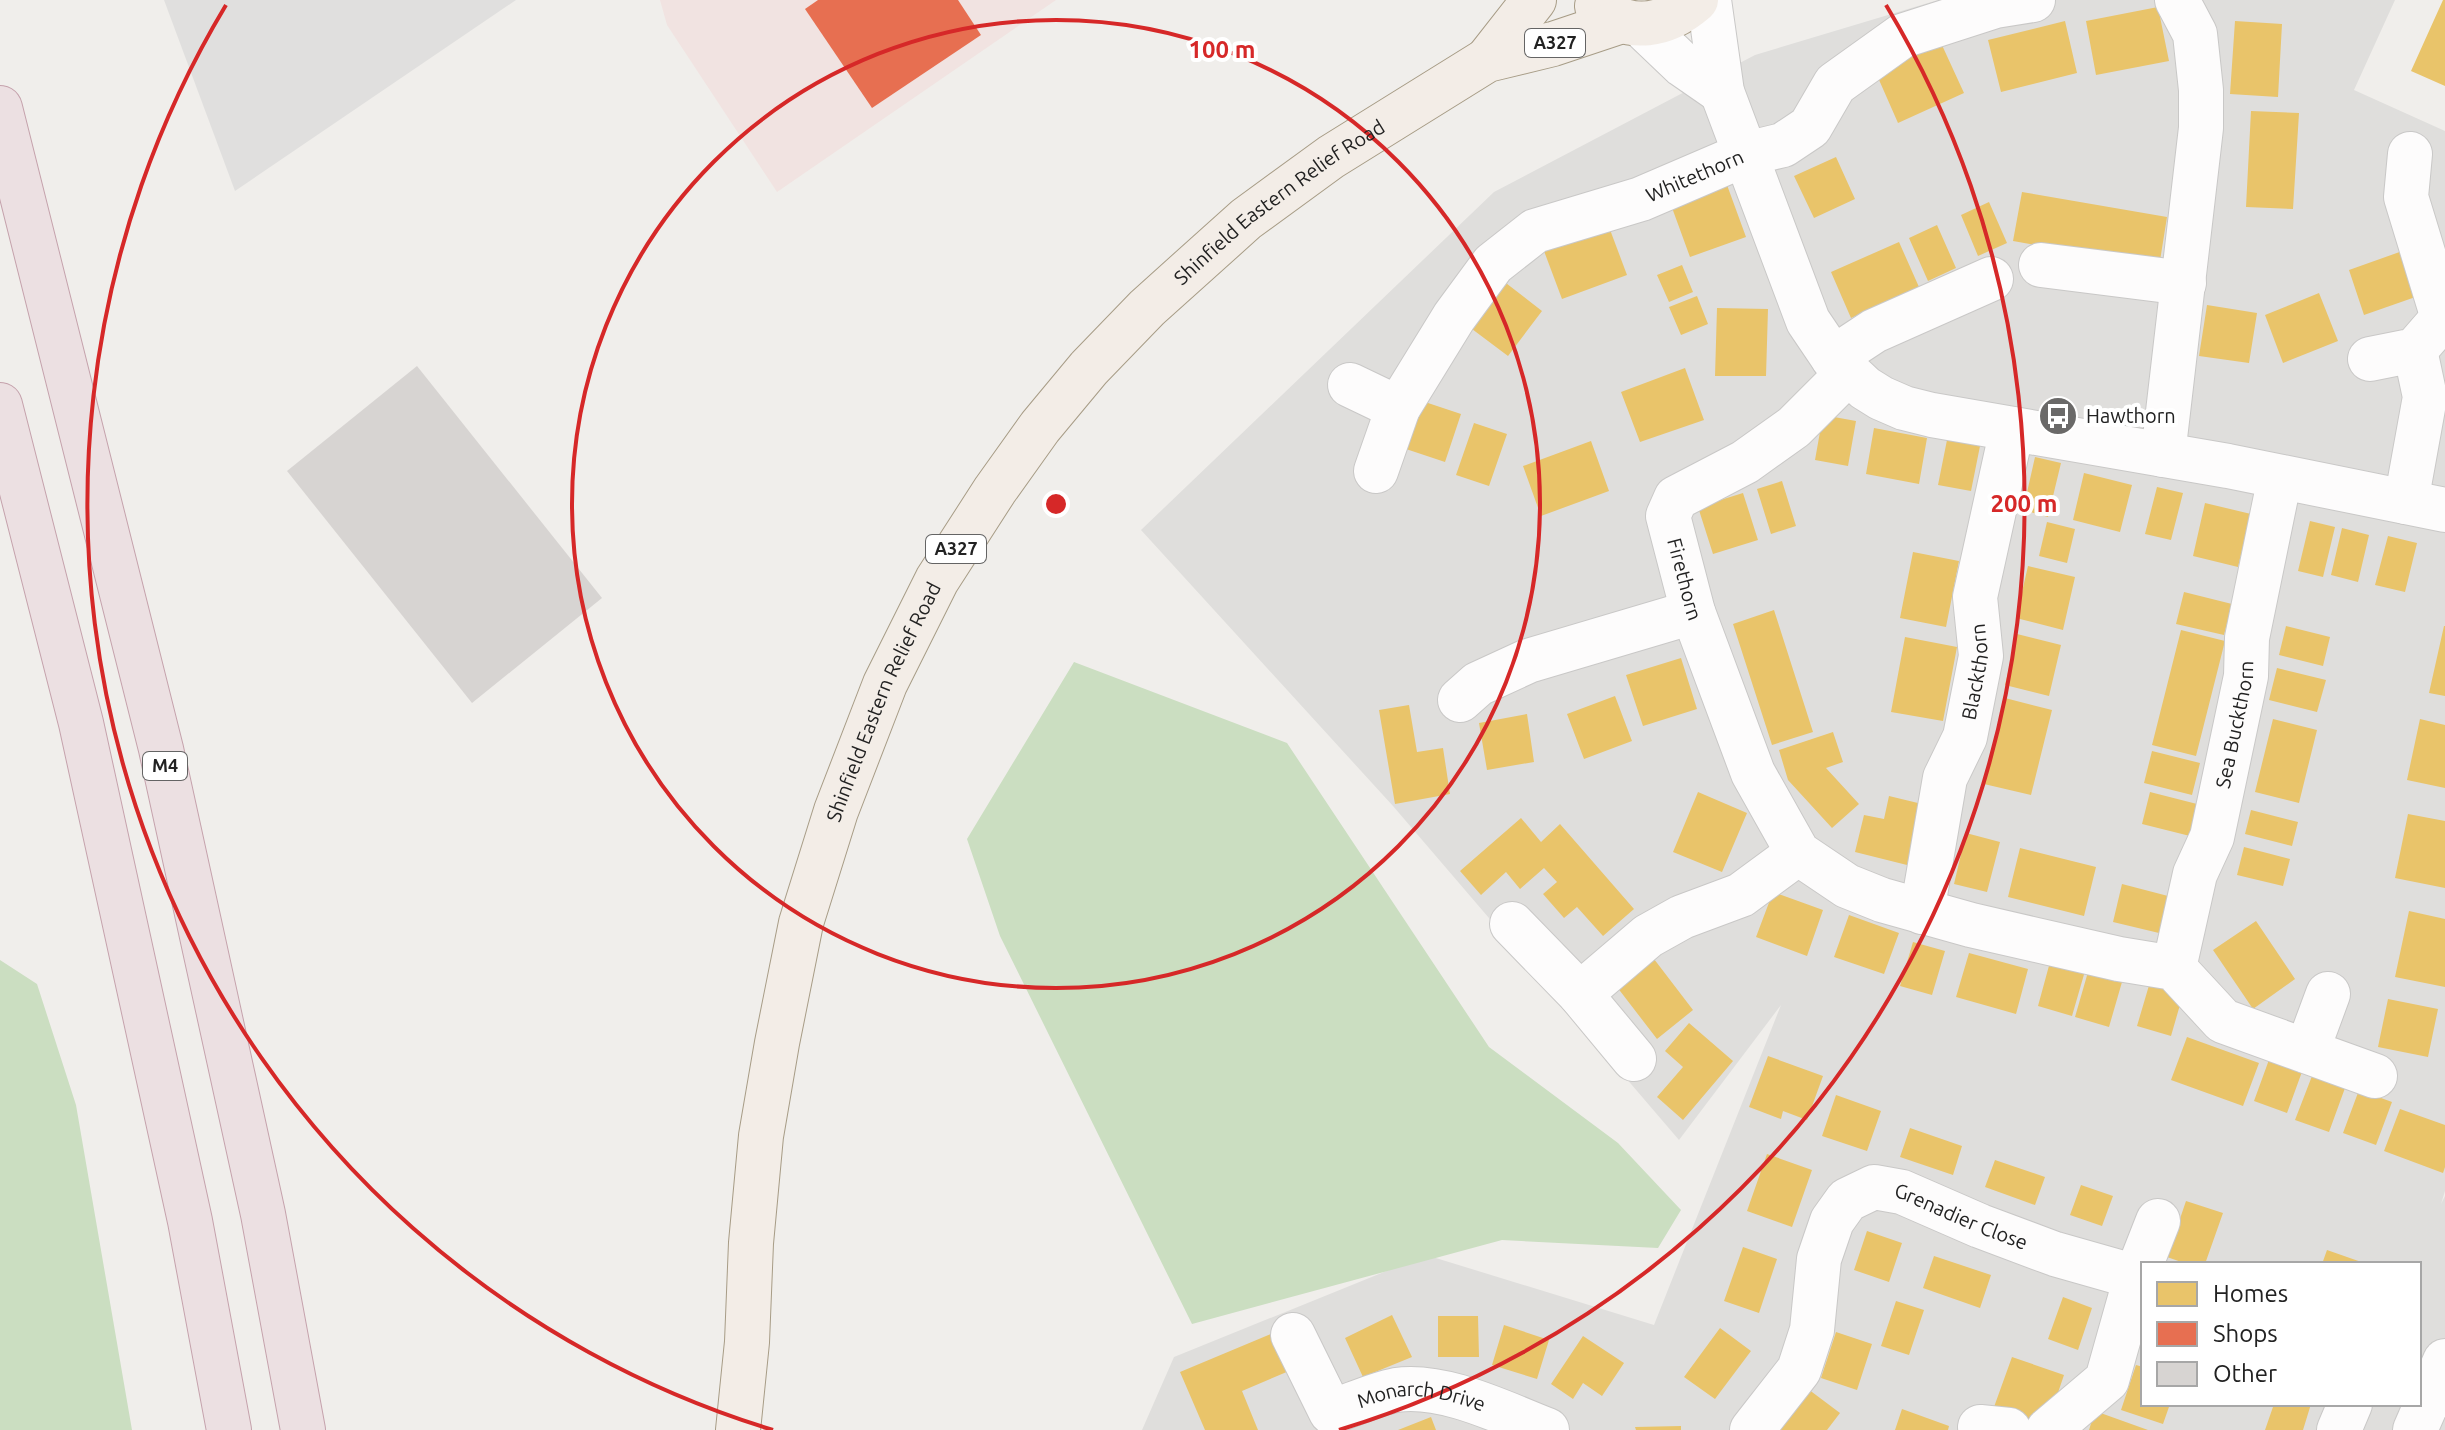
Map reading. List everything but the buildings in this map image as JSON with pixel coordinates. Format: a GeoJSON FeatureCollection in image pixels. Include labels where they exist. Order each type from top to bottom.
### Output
{"type":"FeatureCollection","features":[{"type":"Feature","properties":{"kind":"highway","name":"M4"},"geometry":{"type":"LineString","coordinates":[[0,108],[161,749],[263,1214],[303,1430]]}},
{"type":"Feature","properties":{"kind":"highway"},"geometry":{"type":"LineString","coordinates":[[0,405],[91,767],[190,1221],[229,1430]]}},
{"type":"Feature","properties":{"kind":"main road","name":"Shinfield Eastern Relief Road"},"geometry":{"type":"LineString","coordinates":[[1487,60],[1534,0]]}},
{"type":"Feature","properties":{"kind":"main road","name":"Shinfield Eastern Relief Road"},"geometry":{"type":"LineString","coordinates":[[738,1430],[761,1136],[801,923],[836,811],[885,684],[937,580],[995,490],[1040,427],[1089,368],[1147,308],[1213,247],[1343,149],[1487,60],[1553,44],[1618,15],[1661,22],[1681,13],[1696,0]]}},
{"type":"Feature","properties":{"kind":"main road","name":"Shinfield Eastern Relief Road"},"geometry":{"type":"LineString","coordinates":[[747,1342],[761,1430]]}},
{"type":"Feature","properties":{"kind":"street"},"geometry":{"type":"LineString","coordinates":[[1709,0],[1722,92],[1808,321],[1840,366],[1881,398],[1932,415],[2163,455],[2425,506],[2425,397],[2434,328],[2406,197],[2410,154]]}},
{"type":"Feature","properties":{"kind":"street","name":"Whitethorn"},"geometry":{"type":"LineString","coordinates":[[1376,471],[1398,408],[1454,317],[1493,264],[1535,231],[1641,199],[1746,154],[1783,145],[1810,127],[1835,84],[1902,36],[1995,6],[2033,0]]}},
{"type":"Feature","properties":{"kind":"street"},"geometry":{"type":"LineString","coordinates":[[2163,455],[2201,128],[2201,90],[2195,34],[2177,0]]}},
{"type":"Feature","properties":{"kind":"street"},"geometry":{"type":"LineString","coordinates":[[1618,15],[1722,92]]}},
{"type":"Feature","properties":{"kind":"street"},"geometry":{"type":"LineString","coordinates":[[2041,265],[2184,283]]}},
{"type":"Feature","properties":{"kind":"street","name":"Firethorn"},"geometry":{"type":"LineString","coordinates":[[1991,279],[1874,331],[1840,366],[1794,427],[1745,462],[1676,498],[1668,516],[1693,612],[1753,773],[1798,853],[1847,886],[1882,900],[2119,959],[2174,968]]}},
{"type":"Feature","properties":{"kind":"street"},"geometry":{"type":"LineString","coordinates":[[2370,359],[2434,328]]}},
{"type":"Feature","properties":{"kind":"street"},"geometry":{"type":"LineString","coordinates":[[1350,385],[1398,408]]}},
{"type":"Feature","properties":{"kind":"street","name":"Blackthorn"},"geometry":{"type":"LineString","coordinates":[[1922,912],[1945,778],[1965,737],[1981,656],[1975,597],[2012,429]]}},
{"type":"Feature","properties":{"kind":"street","name":"Sea Buckthorn"},"geometry":{"type":"LineString","coordinates":[[2174,968],[2195,874],[2212,837],[2246,676],[2247,638],[2280,477]]}},
{"type":"Feature","properties":{"kind":"street"},"geometry":{"type":"LineString","coordinates":[[1460,700],[1478,684],[1528,661],[1693,612]]}},
{"type":"Feature","properties":{"kind":"street"},"geometry":{"type":"LineString","coordinates":[[1580,994],[1648,936],[1682,917],[1741,895],[1798,853]]}},
{"type":"Feature","properties":{"kind":"street"},"geometry":{"type":"LineString","coordinates":[[1525,937],[1580,994],[1622,1045]]}},
{"type":"Feature","properties":{"kind":"street"},"geometry":{"type":"LineString","coordinates":[[2174,968],[2223,1021],[2375,1076]]}},
{"type":"Feature","properties":{"kind":"street"},"geometry":{"type":"LineString","coordinates":[[2307,1051],[2328,994]]}},
{"type":"Feature","properties":{"kind":"street","name":"Grenadier Close"},"geometry":{"type":"LineString","coordinates":[[1752,1430],[1799,1370],[1812,1330],[1819,1259],[1832,1221],[1847,1200],[1874,1187],[1902,1192],[2055,1254],[2136,1277]]}},
{"type":"Feature","properties":{"kind":"street"},"geometry":{"type":"LineString","coordinates":[[2142,1262],[2158,1221]]}},
{"type":"Feature","properties":{"kind":"street"},"geometry":{"type":"LineString","coordinates":[[2048,1430],[2107,1380],[2141,1264]]}},
{"type":"Feature","properties":{"kind":"street","name":"Monarch Drive"},"geometry":{"type":"LineString","coordinates":[[1293,1335],[1335,1421],[1395,1390],[1427,1389],[1547,1430]]}},
{"type":"Feature","properties":{"kind":"street"},"geometry":{"type":"LineString","coordinates":[[2415,1430],[2445,1361]]}},
{"type":"Feature","properties":{"kind":"street"},"geometry":{"type":"LineString","coordinates":[[2339,1430],[2349,1406]]}},
{"type":"Feature","properties":{"kind":"shaded area"},"geometry":{"type":"Polygon","coordinates":[[[164,0],[516,0],[235,191],[164,0]]]}},
{"type":"Feature","properties":{"kind":"shaded area"},"geometry":{"type":"Polygon","coordinates":[[[660,0],[1056,0],[777,192],[667,25],[660,0]]]}},
{"type":"Feature","properties":{"kind":"shaded area"},"geometry":{"type":"Polygon","coordinates":[[[1938,0],[2395,0],[2354,90],[2445,131],[2445,1191],[2441,1204],[2445,1196],[2445,1430],[1142,1430],[1174,1357],[1426,1255],[1654,1325],[1781,1005],[1679,1140],[1393,806],[1141,530],[1494,192],[1755,55],[1938,0]]]}},
{"type":"Feature","properties":{"kind":"green space"},"geometry":{"type":"Polygon","coordinates":[[[1074,662],[1287,743],[1489,1047],[1618,1143],[1681,1210],[1658,1248],[1502,1240],[1192,1324],[1000,936],[967,839],[1074,662]]]}},
{"type":"Feature","properties":{"kind":"green space"},"geometry":{"type":"Polygon","coordinates":[[[0,960],[37,984],[76,1105],[132,1430],[0,1430],[0,960]]]}},
{"type":"Feature","properties":{"kind":"place","name":"Hawthorn"},"geometry":{"type":"Point","coordinates":[2058,416]}}]}
